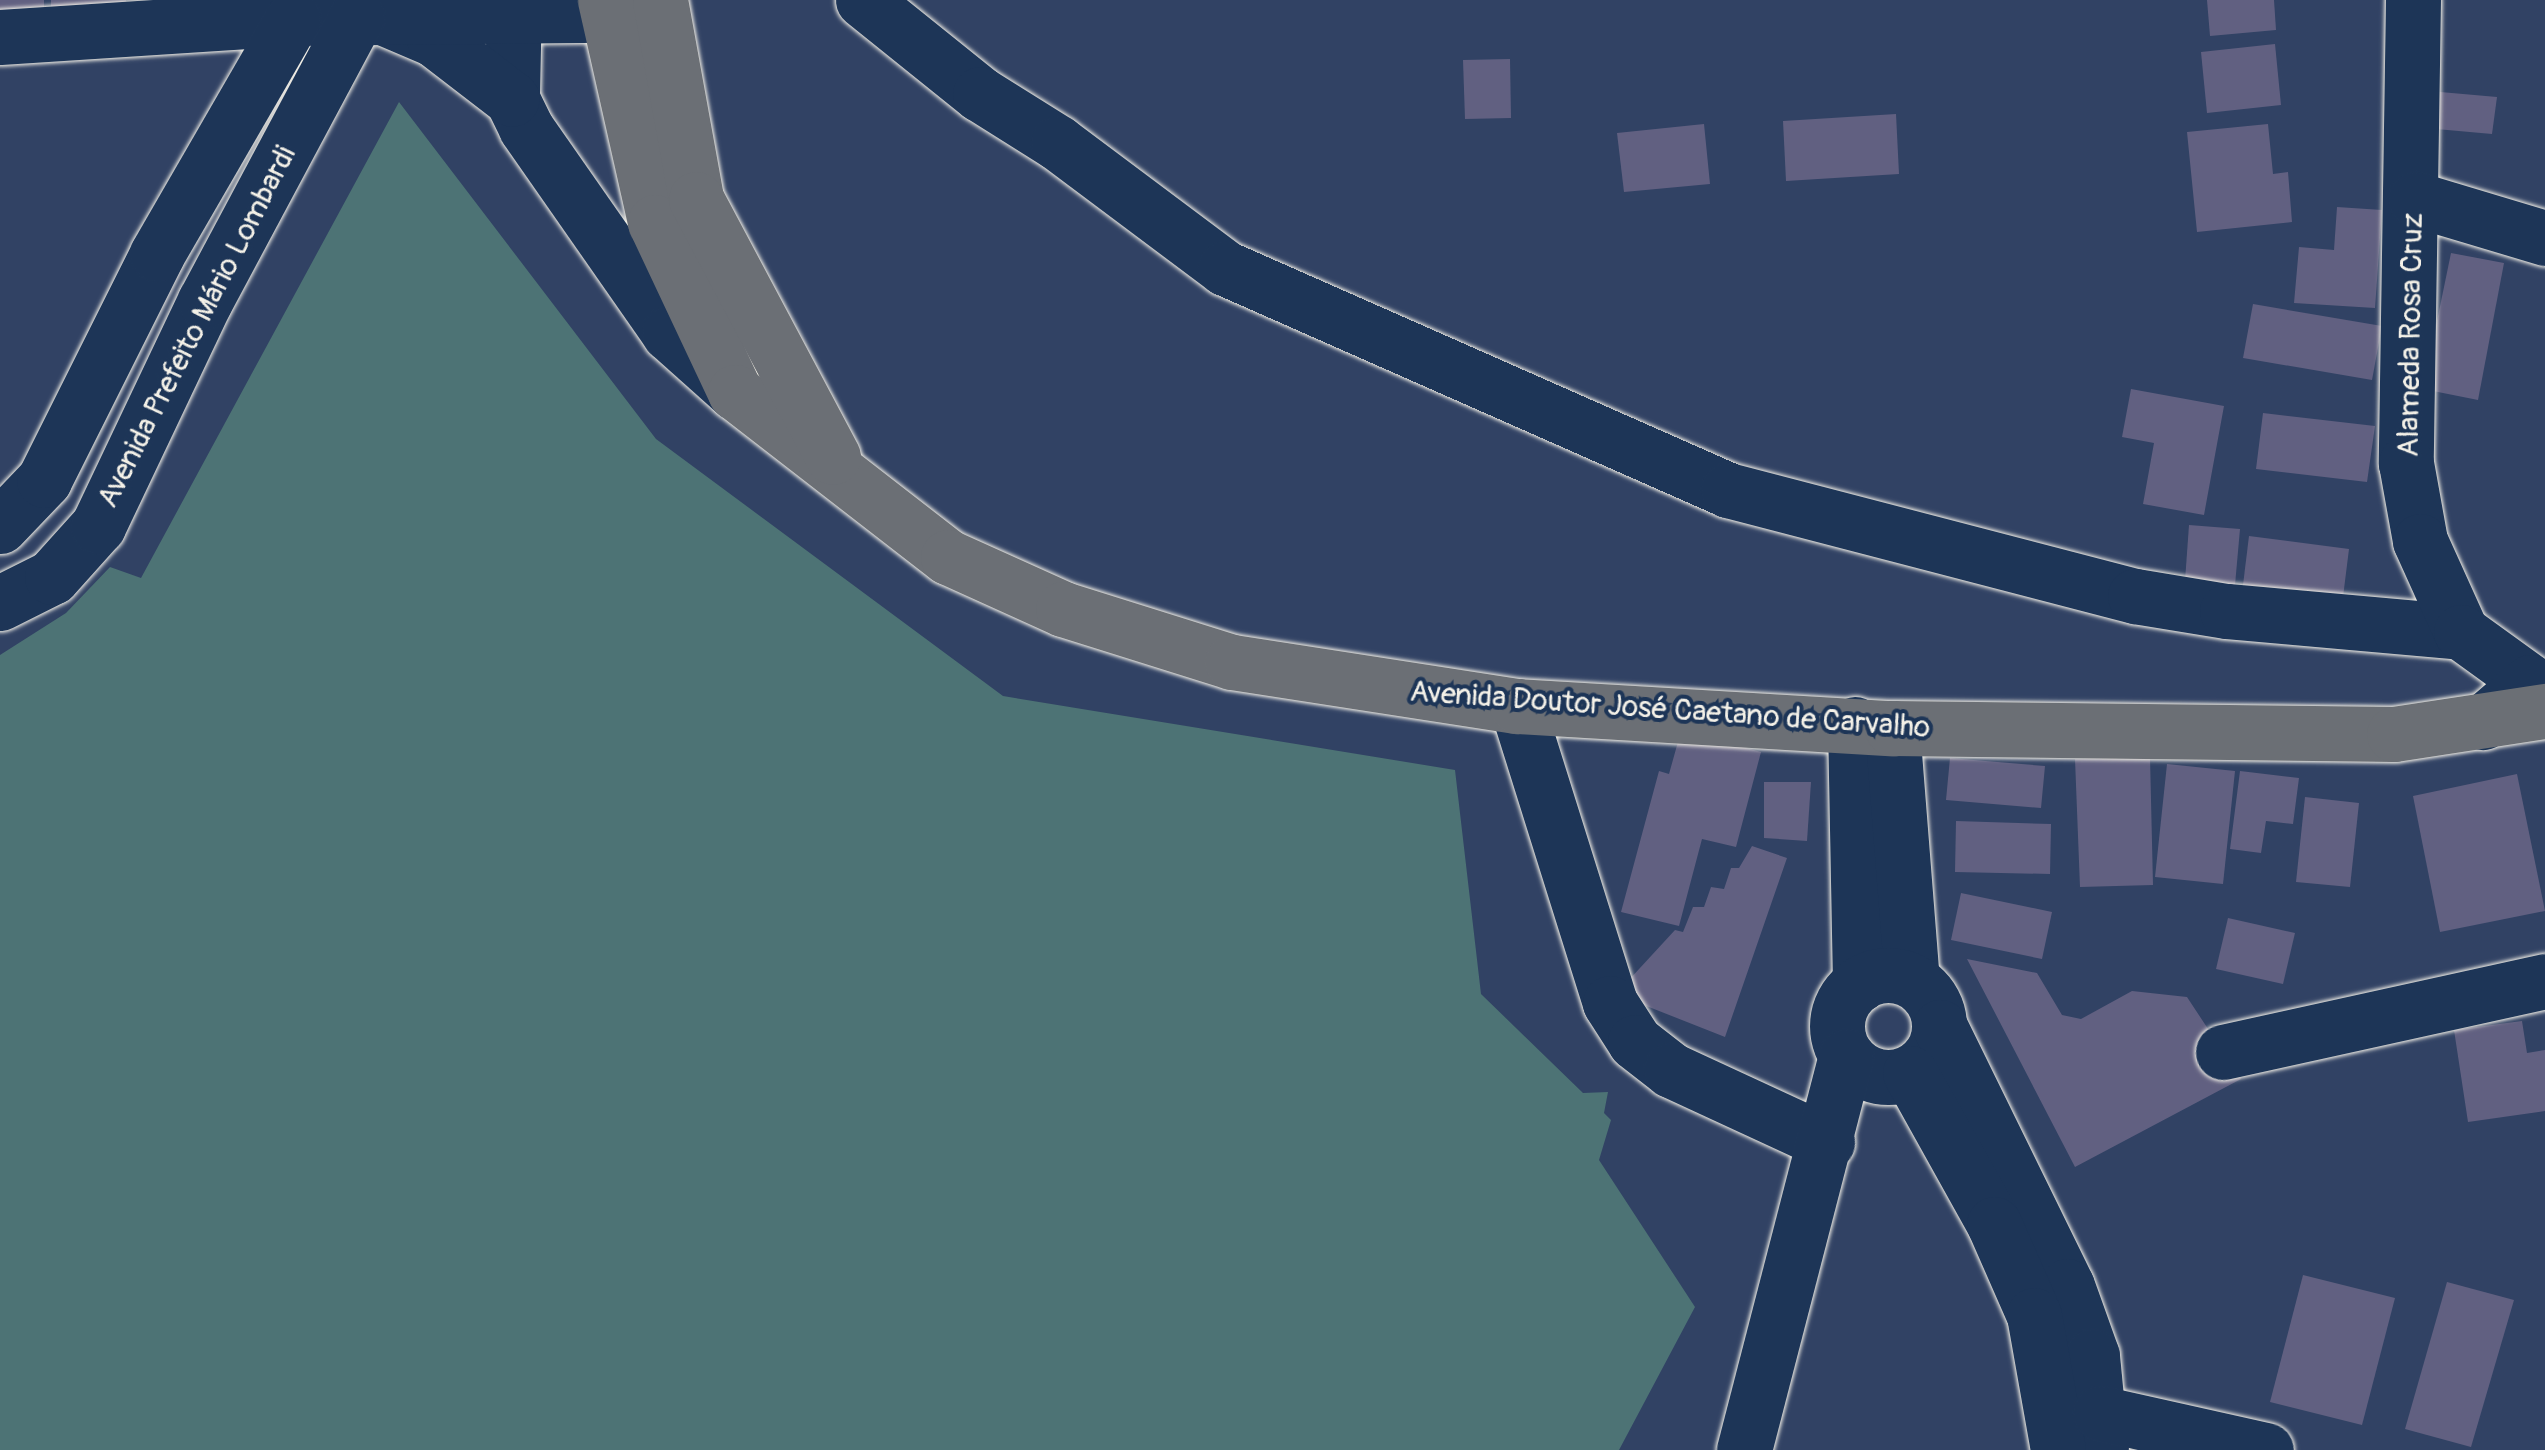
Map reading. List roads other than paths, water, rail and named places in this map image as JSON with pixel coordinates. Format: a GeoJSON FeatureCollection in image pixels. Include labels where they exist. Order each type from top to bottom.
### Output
{"type":"FeatureCollection","features":[{"type":"Feature","properties":{"kind":"main road","name":"Avenida Doutor José Caetano de Carvalho"},"geometry":{"type":"LineString","coordinates":[[604,6],[655,222],[735,392],[948,558],[1063,609],[1232,662],[1517,706],[1874,726],[2394,734],[2545,711]]}},
{"type":"Feature","properties":{"kind":"main road","name":"Avenida Doutor José Caetano de Carvalho"},"geometry":{"type":"LineString","coordinates":[[660,7],[696,199],[844,477]]}},
{"type":"Feature","properties":{"kind":"street"},"geometry":{"type":"LineString","coordinates":[[863,0],[980,94],[1058,143],[1224,268],[1321,306],[1728,490],[2135,596],[2227,612],[2461,632],[2530,682],[2483,722]]}},
{"type":"Feature","properties":{"kind":"street","name":"Alameda Rosa Cruz"},"geometry":{"type":"LineString","coordinates":[[2414,0],[2415,198],[2406,463],[2420,540],[2461,632]]}},
{"type":"Feature","properties":{"kind":"street"},"geometry":{"type":"LineString","coordinates":[[512,99],[513,6]]}},
{"type":"Feature","properties":{"kind":"street"},"geometry":{"type":"LineString","coordinates":[[0,37],[386,10],[660,7]]}},
{"type":"Feature","properties":{"kind":"street"},"geometry":{"type":"LineString","coordinates":[[386,10],[434,39],[512,99],[648,305],[694,358],[735,392]]}},
{"type":"Feature","properties":{"kind":"street","name":"Avenida Prefeito Mário Lombardi"},"geometry":{"type":"LineString","coordinates":[[0,603],[52,577],[98,526],[205,301],[386,10]]}},
{"type":"Feature","properties":{"kind":"street","name":"Avenida Prefeito Mário Lombardi"},"geometry":{"type":"LineString","coordinates":[[0,526],[44,480],[156,254],[293,18]]}},
{"type":"Feature","properties":{"kind":"street"},"geometry":{"type":"LineString","coordinates":[[2415,198],[2545,238]]}},
{"type":"Feature","properties":{"kind":"street"},"geometry":{"type":"LineString","coordinates":[[44,480],[98,526]]}},
{"type":"Feature","properties":{"kind":"street"},"geometry":{"type":"LineString","coordinates":[[1517,706],[1610,1003],[1635,1042],[1671,1070],[1826,1142]]}},
{"type":"Feature","properties":{"kind":"street"},"geometry":{"type":"LineString","coordinates":[[1874,726],[1886,982]]}},
{"type":"Feature","properties":{"kind":"street"},"geometry":{"type":"LineString","coordinates":[[2224,1052],[2545,980]]}},
{"type":"Feature","properties":{"kind":"street"},"geometry":{"type":"LineString","coordinates":[[1886,982],[1933,998],[1940,1027],[2067,1286],[2092,1356],[2100,1432],[2266,1450]]}},
{"type":"Feature","properties":{"kind":"street"},"geometry":{"type":"LineString","coordinates":[[1744,1450],[1846,1056],[1838,1016],[1886,982]]}},
{"type":"Feature","properties":{"kind":"street"},"geometry":{"type":"LineString","coordinates":[[1846,1056],[1876,1076],[1910,1073],[1926,1062],[1940,1027]]}},
{"type":"Feature","properties":{"kind":"street"},"geometry":{"type":"LineString","coordinates":[[1910,1073],[1994,1224],[2034,1315],[2058,1450]]}}]}
